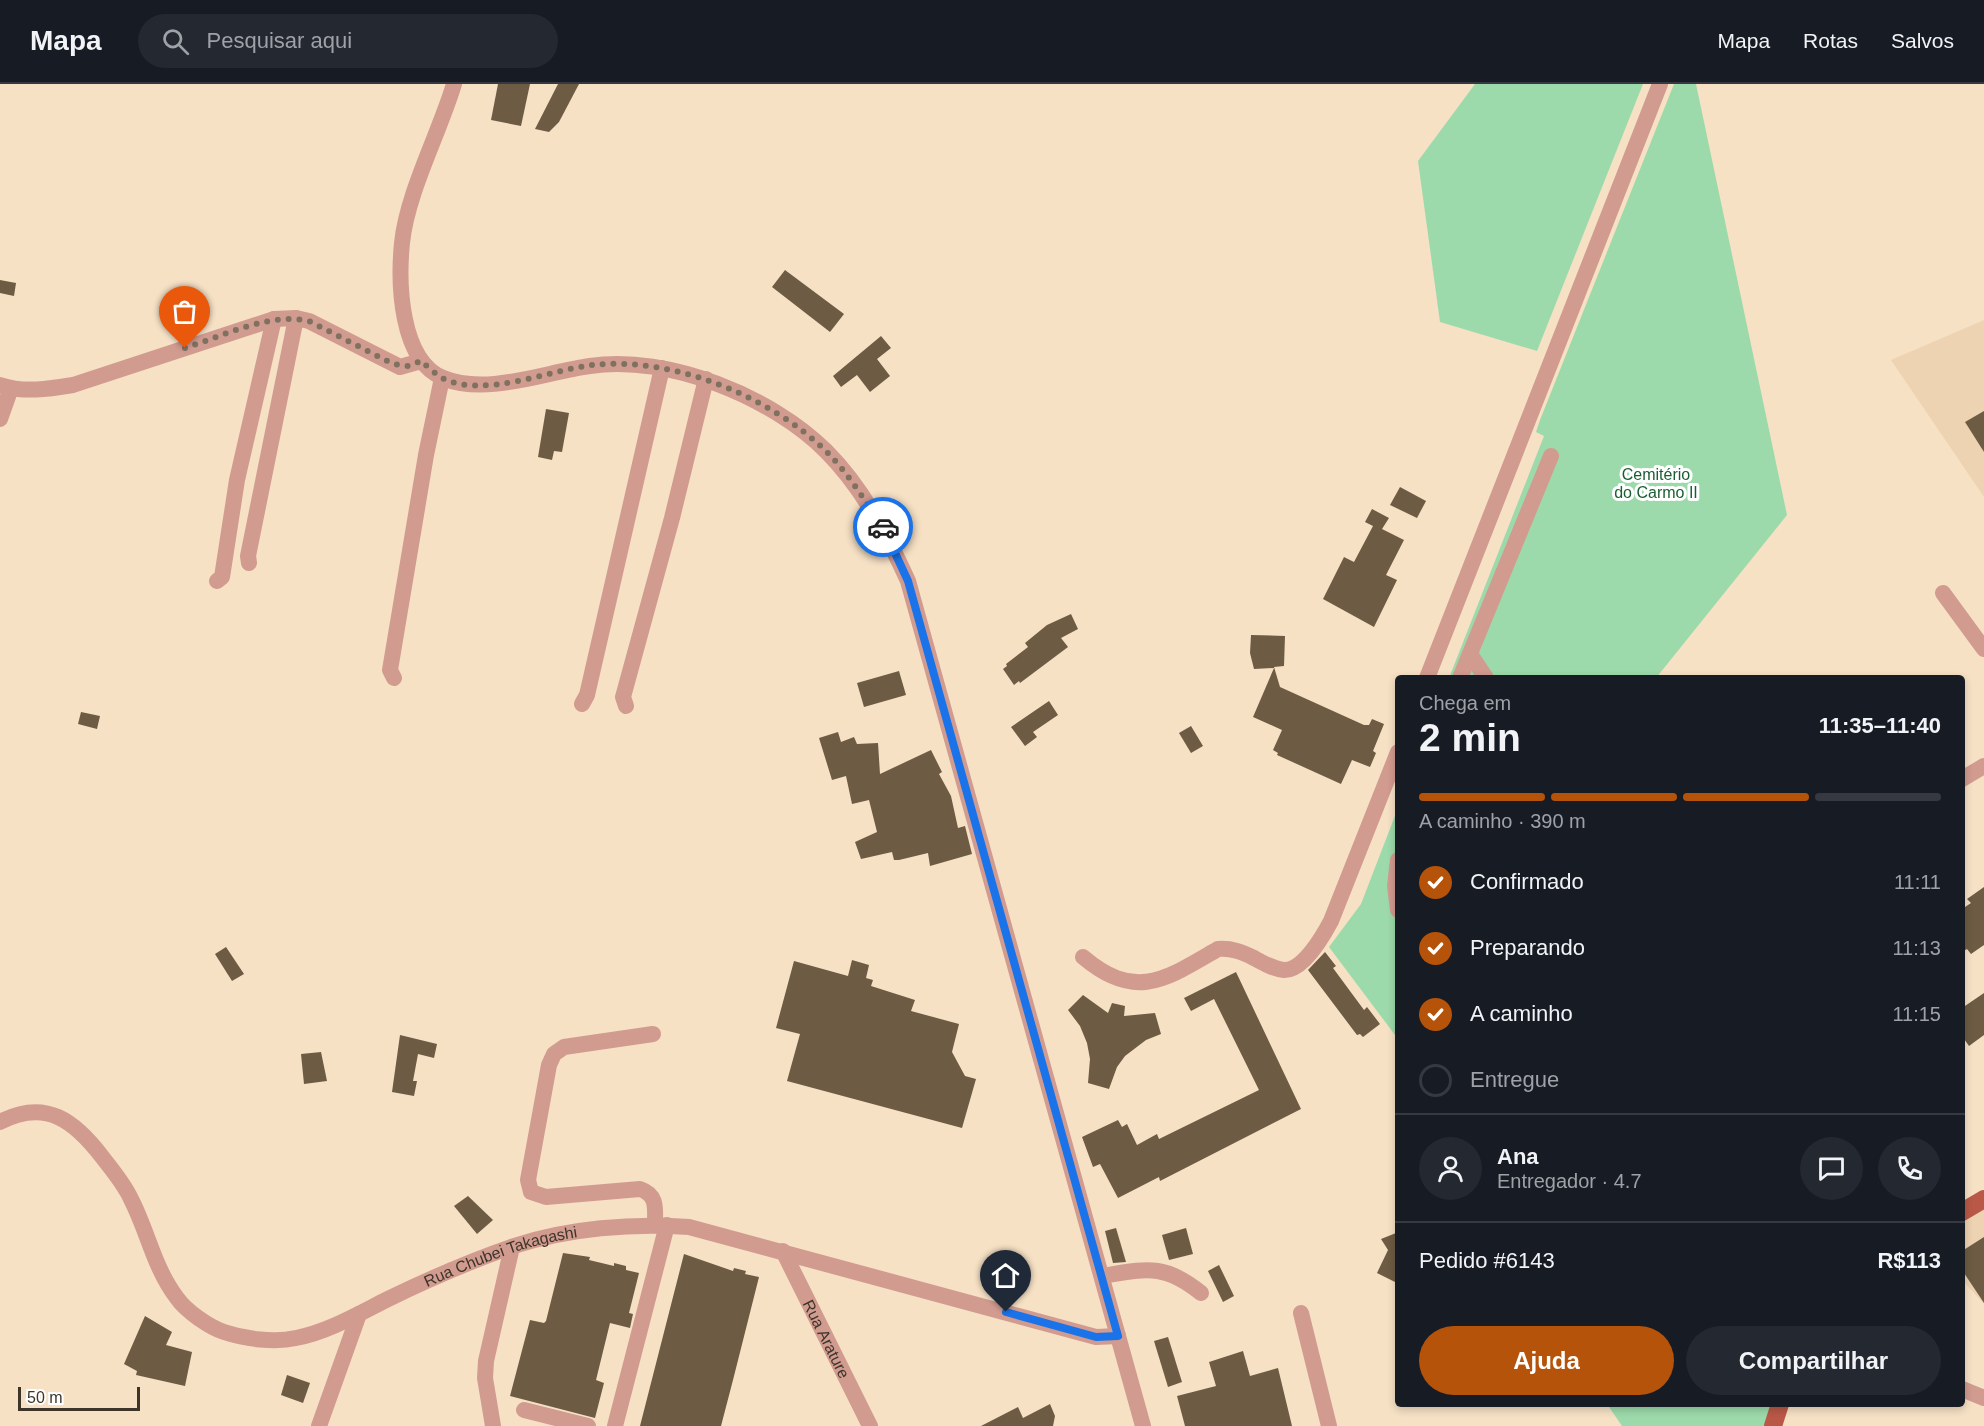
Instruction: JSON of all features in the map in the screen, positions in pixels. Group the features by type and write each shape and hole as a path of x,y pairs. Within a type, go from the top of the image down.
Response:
{"main road":[{"path":"1965,1210 1984,1199"},
{"path":"1773,1426 1779,1407"}],"street":[{"path":"454,84 410,208 402,244 403,302 409,338 421,361 442,378 473,386 593,365 613,364 662,368 706,379 791,422 826,452 885,530 908,581 1143,1426"},
{"path":"1428,675 1660,84"},
{"path":"0,419 5,387 49,389 73,385 274,319 296,318 309,321 400,367 421,361"},
{"path":"249,563 248,555 296,318"},
{"path":"217,581 222,577 237,480 274,319"},
{"path":"582,704 587,694 636,491 662,368"},
{"path":"394,678 390,670 426,455 442,378"},
{"path":"626,706 623,697 672,518 706,379"},
{"path":"1461,675 1551,456"},
{"path":"1944,594 1984,649"},
{"path":"1470,654 1484,675"},
{"path":"1083,957 1108,974 1125,982 1140,983 1166,979 1218,949 1226,948 1240,951 1275,969 1287,970 1295,967 1317,946 1331,921 1395,760"},
{"path":"1965,777 1984,766"},
{"path":"615,1426 661,1225 655,1201 648,1192 640,1189 546,1197 531,1192 528,1180 549,1065 554,1054 564,1047 653,1034"},
{"name":"Rua Chubei Takagashi","path":"0,1122 16,1114 44,1112 63,1118 79,1129 117,1177 131,1199 154,1260 178,1300 223,1332 257,1339 296,1339 512,1247 542,1238 661,1225 689,1227 783,1251 1096,1337 1118,1336"},
{"path":"493,1426 485,1378 486,1361 512,1247"},
{"name":"Rua Arature","path":"783,1251 870,1426"},
{"path":"1102,1276 1148,1268 1175,1276 1201,1293"},
{"path":"1301,1313 1329,1426"},
{"path":"319,1426 359,1314"},
{"path":"1965,1390 1984,1398"},
{"path":"524,1410 588,1426"}],"shaded area":[{"path":"1984,320 1984,497 1891,360"},
{"path":"1984,1205 1984,1304 1965,1283 1965,1217"}],"green space":[{"path":"1475,84 1643,84 1537,351 1440,322 1418,161"},
{"name":"Cemitério do Carmo II","path":"1674,84 1696,84 1787,515 1658,675 1450,675 1544,436 1536,432"},
{"path":"1395,816 1395,1035 1329,947 1361,904"},
{"path":"1609,1407 1772,1407 1765,1426 1622,1426"}],"building":[{"path":"498,84 530,84 521,126 491,120"},
{"path":"558,84 579,84 559,122 549,132 535,129"},
{"path":"785,270 844,314 830,332 772,287"},
{"path":"0,280 16,283 14,296 0,293"},
{"path":"881,336 891,348 877,359 890,376 870,392 857,375 841,387 833,376"},
{"path":"546,409 569,413 562,452 554,451 552,460 538,457"},
{"path":"1984,411 1984,452 1965,422"},
{"path":"1400,487 1426,501 1417,518 1390,505"},
{"path":"1372,509 1389,518 1382,529 1404,540 1386,575 1397,580 1374,627 1323,599 1344,557 1354,562 1373,526 1365,522"},
{"path":"1071,614 1078,629 1061,638 1068,647 1020,683 1019,681 1014,685 1003,669 1007,666 1006,664 1028,647 1025,643 1047,625"},
{"path":"1251,635 1285,636 1284,666 1274,667 1280,687 1364,725 1369,725 1372,719 1384,724 1373,751 1376,753 1370,767 1352,760 1341,784 1277,755 1278,753 1273,750 1282,730 1253,717 1274,668 1254,669 1250,653"},
{"path":"899,671 906,695 864,707 857,683"},
{"path":"1049,701 1058,715 1033,732 1037,737 1025,746 1011,727"},
{"path":"81,712 100,716 97,729 78,724"},
{"path":"1191,726 1203,746 1191,753 1179,733"},
{"path":"838,732 841,742 854,737 857,744 878,743 880,774 931,750 942,772 939,774 951,796 958,828 965,826 972,854 930,866 928,853 899,860 894,860 892,852 861,859 855,842 877,832 869,800 852,804 846,776 832,780 819,738"},
{"path":"1984,887 1984,945 1971,954 1967,949 1965,950 1965,907 1971,903 1967,899"},
{"path":"226,947 244,974 232,981 215,954"},
{"path":"1325,952 1336,966 1333,968 1364,1010 1367,1007 1380,1024 1363,1037 1360,1034 1357,1035 1308,970"},
{"path":"852,960 869,965 866,978 873,980 871,986 915,1000 911,1011 959,1024 952,1052 965,1076 976,1079 962,1128 787,1081 800,1034 776,1028 794,961 848,976"},
{"path":"1236,972 1301,1109 1160,1181 1159,1177 1118,1198 1100,1164 1093,1167 1082,1137 1118,1120 1122,1127 1127,1124 1137,1145 1157,1134 1159,1139 1259,1090 1214,999 1191,1011 1184,998"},
{"path":"1984,993 1984,1035 1969,1046 1965,1040 1965,1006"},
{"path":"1083,995 1108,1013 1112,1003 1125,1006 1124,1016 1155,1013 1161,1034 1146,1040 1125,1056 1117,1067 1109,1089 1088,1083 1090,1059 1087,1043 1080,1026 1068,1010"},
{"path":"400,1035 437,1044 434,1058 418,1054 413,1081 417,1081 414,1096 392,1092"},
{"path":"321,1052 327,1081 304,1084 301,1054"},
{"path":"468,1196 493,1220 477,1234 454,1206"},
{"path":"1116,1228 1126,1262 1113,1263 1105,1231"},
{"path":"1186,1228 1193,1254 1169,1260 1162,1235"},
{"path":"1395,1233 1395,1282 1377,1273 1388,1250 1381,1239"},
{"path":"1984,1237 1984,1303 1965,1274 1965,1249"},
{"path":"563,1253 590,1257 589,1260 614,1266 614,1263 626,1266 626,1270 639,1273 629,1313 633,1314 630,1328 610,1323 596,1380 604,1383 595,1418 510,1396 530,1320 544,1323 546,1321"},
{"path":"684,1254 733,1271 734,1268 746,1271 745,1274 759,1277 733,1380 721,1426 640,1426"},
{"path":"1219,1265 1234,1296 1223,1302 1208,1271"},
{"path":"145,1316 172,1332 166,1345 192,1352 185,1386 136,1375 137,1371 124,1364"},
{"path":"1168,1337 1182,1382 1168,1387 1154,1341"},
{"path":"1243,1351 1250,1376 1278,1368 1292,1426 1185,1426 1177,1396 1216,1386 1209,1362"},
{"path":"287,1375 310,1383 303,1403 281,1395"},
{"path":"1050,1404 1055,1416 1053,1426 981,1426 1018,1407 1023,1418"}],"way so far":[{"path":"185,348 274,319 296,318 309,321 400,367 421,361 442,378 473,386 492,385 593,365 613,364 662,368 706,379 791,422 826,452 847,476 883,527"}],"route":[{"path":"883,527 908,581 997,892 1118,1336 1096,1337 1006,1312"}]}
